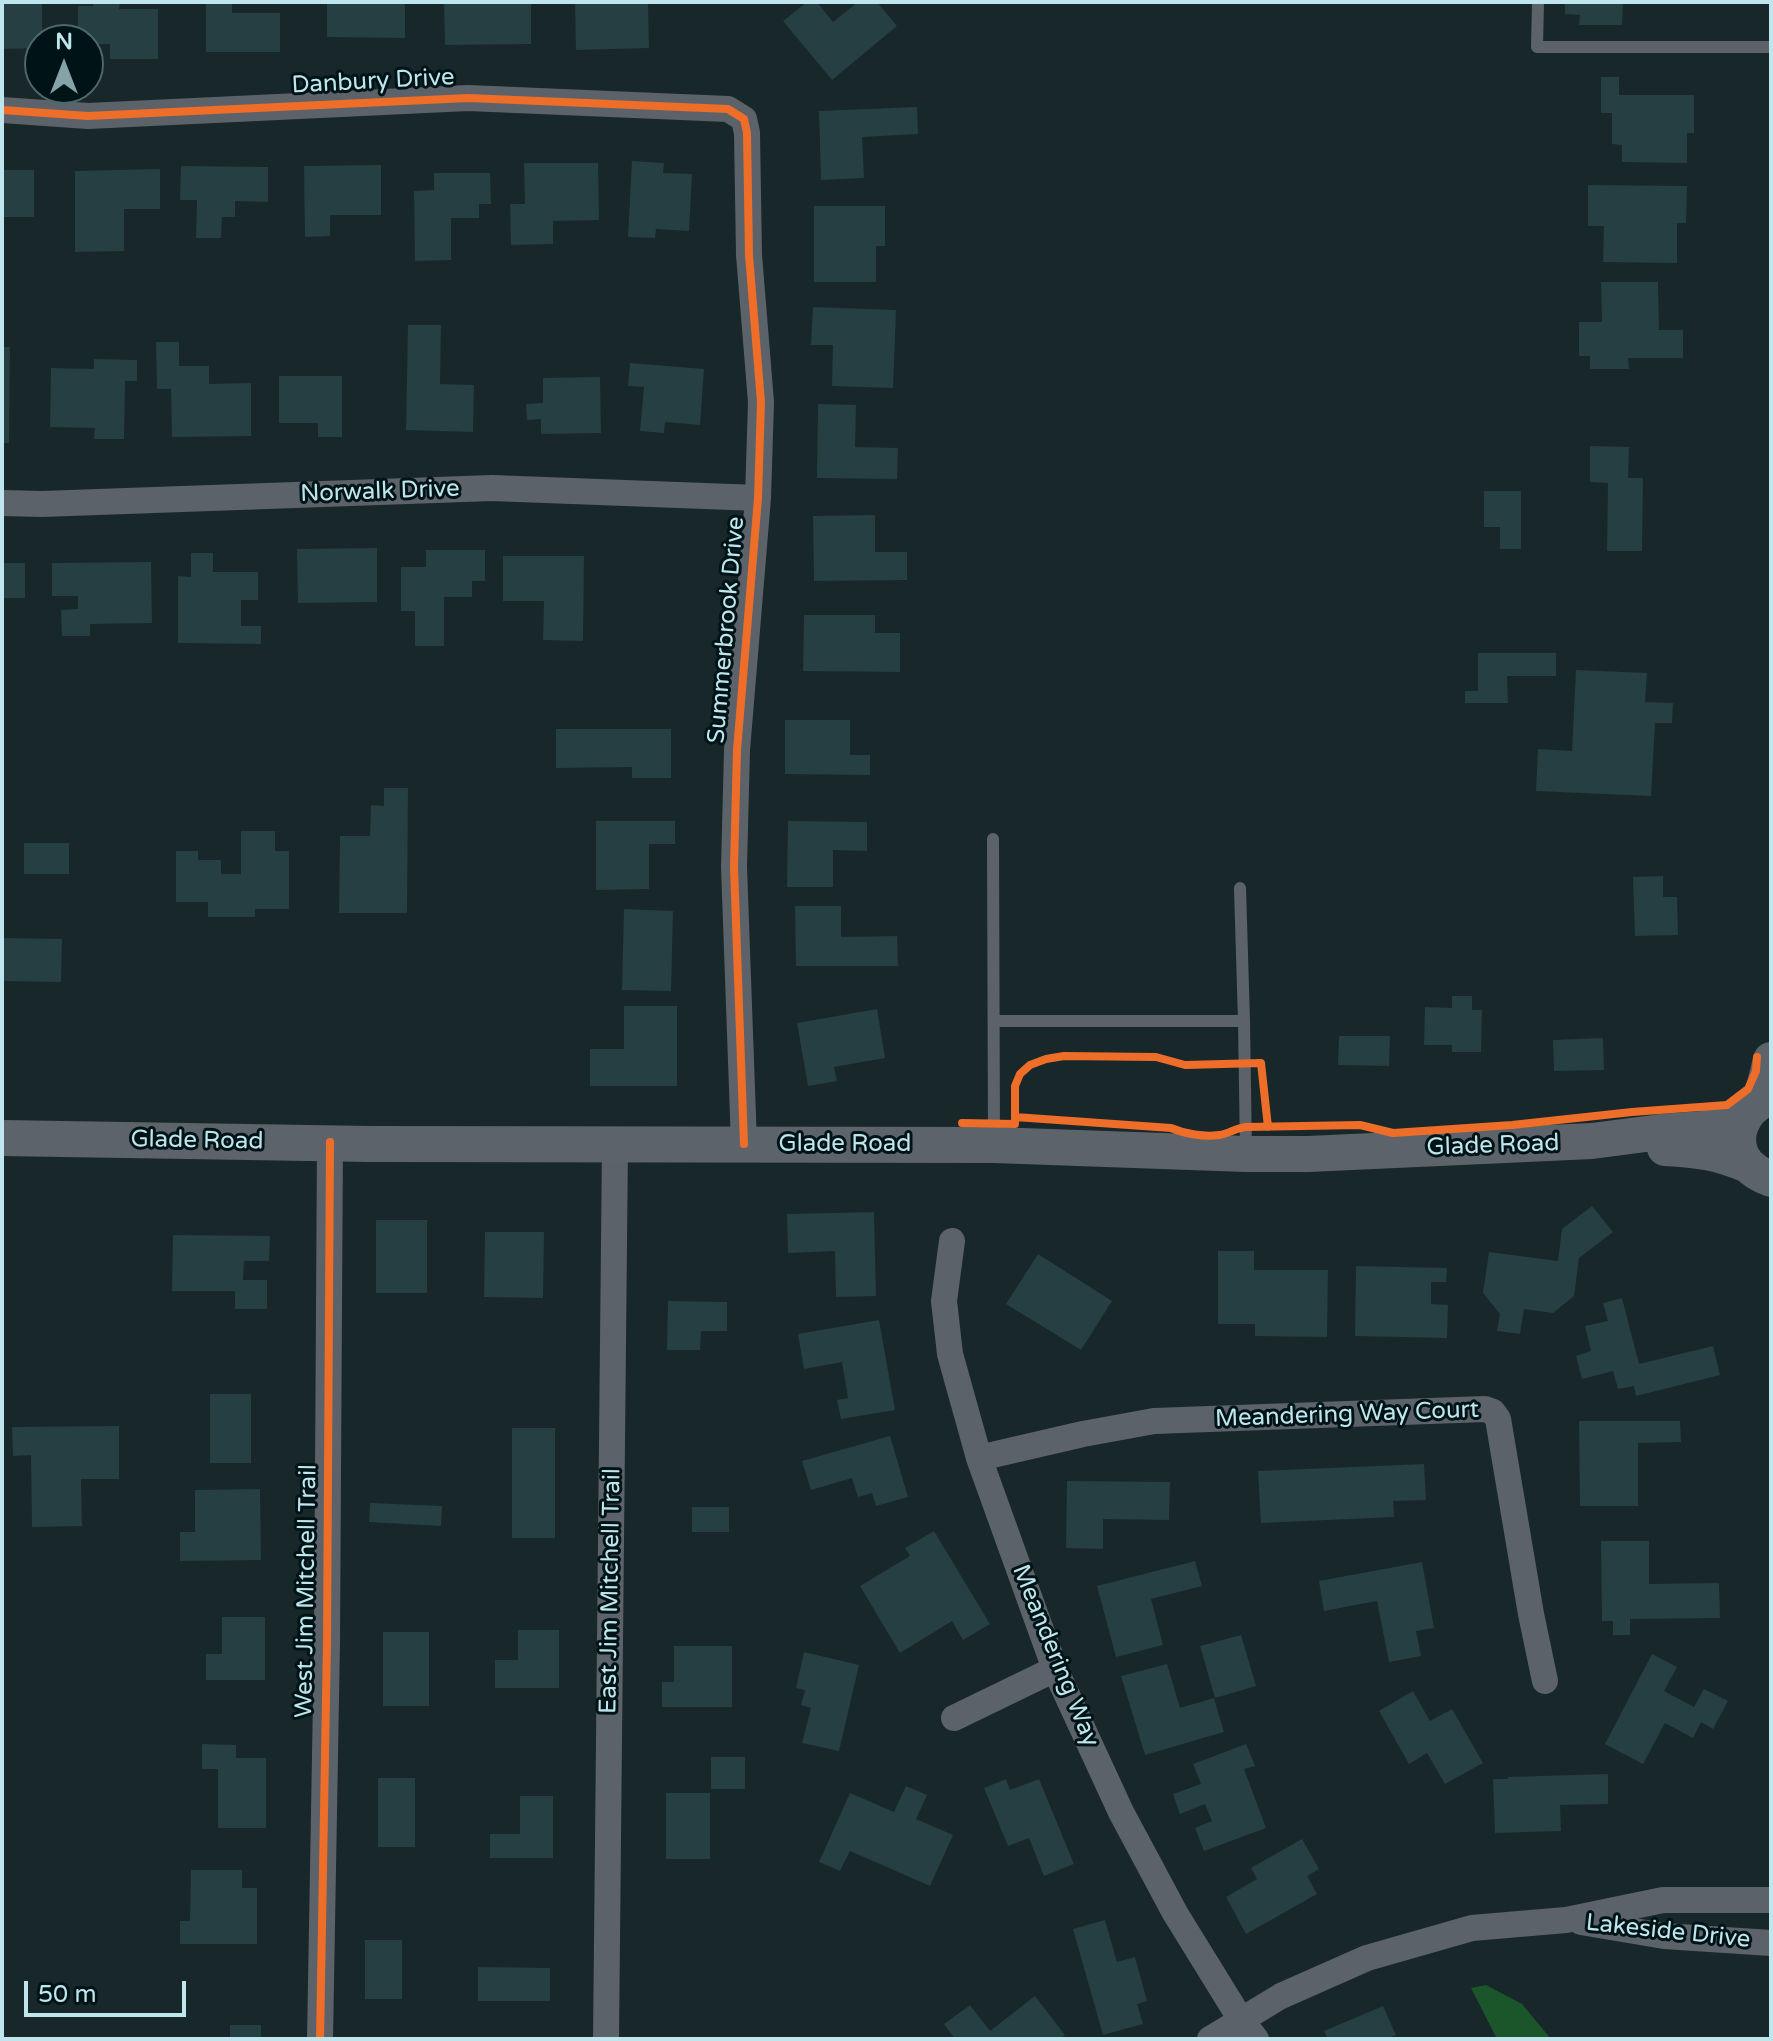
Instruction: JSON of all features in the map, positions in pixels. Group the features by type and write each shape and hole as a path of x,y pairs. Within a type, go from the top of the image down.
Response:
{"main road":[{"path":"1762,1181 1740,1152 1738,1138 1741,1123 1760,1103 1771,1060"},
{"name":"Glade Road","path":"2,1138 994,1145 1308,1154 1592,1141 1703,1129 1760,1103"},
{"name":"Glade Road","path":"1592,1141 1703,1150 1724,1155 1762,1181"}],"street":[{"name":"Danbury Drive","path":"2,110 88,116 468,98 728,109 744,119"},
{"name":"Summerbrook Drive","path":"744,119 747,133 749,255 761,402 758,498 737,750 734,867 744,1144"},
{"name":"Norwalk Drive","path":"2,503 492,488 758,498"},
{"name":"West Jim Mitchell Trail","path":"320,2039 327,1642 330,1142"},
{"name":"East Jim Mitchell Trail","path":"606,2039 615,1143"},
{"name":"Meandering Way","path":"952,1241 944,1301 950,1354 979,1458 1055,1669 1121,1812 1175,1913 1248,2030"},
{"name":"Meandering Way Court","path":"979,1458 1154,1421 1470,1409 1493,1412 1498,1419 1545,1681"},
{"path":"954,1718 1055,1669"},
{"name":"Lakeside Drive","path":"1210,2039 1248,2030 1281,1996 1367,1958 1472,1928 1566,1920 1663,1900 1771,1900"},
{"name":"Lakeside Drive","path":"1566,1920 1664,1936 1771,1943"}],"lane":[{"path":"1538,2 1537,47 1771,47"},
{"path":"993,839 994,1145"},
{"path":"1240,888 1246,1154"},
{"path":"994,1021 1244,1021"}],"shaded area":[{"path":"1486,1985 1522,2004 1551,2039 1497,2039 1471,1988"}],"building":[{"path":"93,2 120,2 119,9 158,9 158,59 110,59 110,44 104,44 104,24 78,24 78,6 93,6"},
{"path":"206,2 232,2 232,13 280,13 280,52 206,52"},
{"path":"327,2 405,2 405,38 327,37"},
{"path":"444,2 531,2 531,44 445,45"},
{"path":"575,2 648,2 649,48 576,50"},
{"path":"807,2 817,2 833,22 858,2 877,2 897,26 832,80 783,21"},
{"path":"1565,2 1623,2 1622,25 1579,25 1580,15 1565,14"},
{"path":"2,4 42,4 42,24 24,24 24,48 2,49"},
{"path":"1601,77 1619,77 1619,95 1694,95 1694,133 1687,133 1687,163 1622,162 1622,145 1612,144 1612,113 1601,113"},
{"path":"917,107 918,134 862,137 864,178 821,180 819,111"},
{"path":"632,161 664,163 663,173 692,174 689,231 656,229 655,238 628,237"},
{"path":"524,163 598,163 599,220 553,221 553,244 511,245 510,204 525,204"},
{"path":"381,165 381,215 330,215 330,236 305,237 304,166"},
{"path":"181,166 268,167 268,202 235,201 235,217 222,217 221,238 196,238 197,200 180,200"},
{"path":"160,169 160,209 124,209 124,251 75,252 75,171"},
{"path":"2,170 34,170 34,217 2,217"},
{"path":"434,173 490,173 491,204 479,204 479,218 451,218 451,260 415,261 414,191 434,190"},
{"path":"1588,185 1687,186 1686,223 1677,223 1677,263 1603,262 1604,226 1588,226"},
{"path":"814,206 885,206 885,246 876,246 876,282 814,282"},
{"path":"1601,282 1658,282 1659,330 1683,330 1683,358 1628,358 1629,369 1590,369 1590,356 1579,356 1579,322 1602,322"},
{"path":"813,307 896,310 893,388 832,386 833,345 811,345"},
{"path":"408,325 441,325 440,384 474,385 473,432 406,430"},
{"path":"156,342 179,342 179,366 209,366 209,384 251,383 251,436 172,437 171,389 157,389"},
{"path":"2,347 10,347 9,443 2,443"},
{"path":"94,359 137,360 137,381 125,381 124,439 94,439 95,428 50,427 51,368 94,369"},
{"path":"630,363 704,369 700,425 665,422 664,433 640,431 644,387 628,386"},
{"path":"279,376 342,376 342,437 318,437 318,423 279,423"},
{"path":"600,377 601,433 541,434 541,419 527,420 526,404 543,403 543,378"},
{"path":"818,404 856,405 855,447 898,448 897,479 817,478"},
{"path":"1590,446 1629,447 1628,478 1643,478 1642,551 1607,551 1608,483 1590,482"},
{"path":"1484,491 1521,491 1521,549 1500,549 1500,527 1484,527"},
{"path":"875,515 875,552 907,552 907,580 814,581 813,516"},
{"path":"377,548 377,602 298,603 297,549"},
{"path":"426,550 485,550 485,581 472,581 472,597 444,597 444,646 415,646 415,611 401,611 401,567 426,567"},
{"path":"191,553 213,553 213,572 258,572 258,600 241,600 241,626 261,626 261,644 178,643 178,576 191,577"},
{"path":"503,556 584,556 583,641 543,640 544,601 503,601"},
{"path":"151,562 152,623 90,624 90,636 62,636 61,610 78,609 78,596 52,596 52,563"},
{"path":"2,563 25,563 25,598 2,598"},
{"path":"804,615 875,615 875,633 900,633 900,672 803,671"},
{"path":"1478,653 1556,653 1556,676 1507,676 1508,703 1465,703 1465,691 1478,691"},
{"path":"1576,670 1647,673 1645,702 1673,703 1672,723 1655,723 1651,796 1536,791 1538,749 1572,751"},
{"path":"785,720 850,720 850,755 870,755 870,775 785,774"},
{"path":"556,729 671,729 671,778 632,778 632,767 556,768"},
{"path":"384,788 408,788 407,913 339,913 340,836 370,836 371,805 384,806"},
{"path":"596,821 675,821 675,844 649,844 649,889 596,890"},
{"path":"788,821 867,822 867,851 833,850 833,887 787,887"},
{"path":"241,831 275,831 275,851 289,851 289,909 255,909 255,917 208,917 208,902 176,902 176,851 198,851 198,860 221,860 221,874 241,874"},
{"path":"24,843 69,843 69,874 24,874"},
{"path":"1663,876 1663,897 1677,897 1678,935 1635,936 1633,877"},
{"path":"795,906 841,906 841,937 897,936 898,966 796,966"},
{"path":"624,909 673,911 671,991 622,990"},
{"path":"2,938 62,939 61,982 2,981"},
{"path":"1452,996 1472,996 1472,1010 1482,1010 1481,1052 1452,1052 1452,1045 1424,1045 1425,1007 1452,1008"},
{"path":"624,1006 677,1006 677,1086 590,1086 590,1049 624,1049"},
{"path":"877,1009 885,1058 834,1067 837,1081 808,1086 797,1023"},
{"path":"1339,1036 1390,1036 1389,1066 1338,1065"},
{"path":"1603,1038 1604,1070 1554,1071 1553,1040"},
{"path":"1592,1206 1613,1232 1579,1258 1574,1296 1553,1313 1524,1309 1520,1334 1497,1331 1500,1314 1483,1293 1489,1252 1558,1261 1562,1229"},
{"path":"874,1212 876,1296 836,1297 835,1251 788,1253 787,1214"},
{"path":"376,1220 427,1220 427,1293 376,1293"},
{"path":"485,1232 544,1232 543,1298 484,1297"},
{"path":"173,1235 270,1236 269,1261 244,1261 243,1280 267,1280 267,1309 235,1309 235,1291 172,1291"},
{"path":"1218,1251 1254,1251 1254,1270 1328,1270 1327,1337 1255,1336 1255,1324 1218,1324"},
{"path":"1038,1254 1112,1301 1081,1350 1006,1304"},
{"path":"1356,1266 1447,1268 1446,1282 1431,1282 1431,1304 1448,1305 1447,1338 1355,1336"},
{"path":"1622,1298 1639,1364 1713,1346 1720,1375 1636,1396 1634,1386 1618,1389 1613,1371 1582,1379 1576,1356 1591,1351 1585,1326 1608,1321 1603,1303"},
{"path":"668,1301 727,1302 727,1331 701,1331 700,1350 667,1350"},
{"path":"879,1320 895,1410 841,1419 837,1400 848,1398 842,1362 804,1369 798,1334"},
{"path":"210,1394 251,1394 251,1463 210,1463"},
{"path":"1579,1421 1680,1421 1681,1442 1638,1443 1638,1506 1580,1506"},
{"path":"119,1426 119,1479 81,1479 82,1526 32,1527 31,1455 13,1456 12,1427"},
{"path":"512,1428 555,1428 555,1538 512,1538"},
{"path":"890,1436 908,1497 876,1506 872,1493 858,1497 852,1478 811,1490 802,1461"},
{"path":"1424,1464 1426,1500 1393,1501 1394,1517 1261,1523 1258,1471"},
{"path":"1067,1481 1170,1482 1169,1520 1103,1519 1103,1549 1066,1548"},
{"path":"260,1489 261,1560 180,1561 180,1532 195,1532 195,1490"},
{"path":"370,1503 442,1506 441,1526 369,1522"},
{"path":"692,1507 729,1507 729,1532 692,1532"},
{"path":"934,1531 990,1624 963,1640 952,1621 900,1653 860,1586 910,1556 905,1548"},
{"path":"1601,1541 1649,1541 1649,1584 1719,1583 1720,1618 1630,1619 1630,1635 1613,1635 1613,1621 1602,1621"},
{"path":"1195,1561 1202,1586 1151,1599 1163,1645 1116,1657 1097,1586"},
{"path":"1422,1562 1434,1628 1416,1631 1421,1656 1389,1662 1377,1601 1324,1611 1319,1581"},
{"path":"222,1617 265,1617 265,1680 206,1680 206,1654 222,1654"},
{"path":"518,1630 559,1630 559,1688 495,1688 495,1660 518,1660"},
{"path":"383,1632 429,1632 429,1706 383,1706"},
{"path":"1241,1635 1256,1686 1215,1698 1200,1646"},
{"path":"674,1646 732,1646 732,1707 662,1707 662,1682 674,1682"},
{"path":"804,1652 859,1665 839,1751 802,1743 811,1708 801,1705 805,1690 796,1688"},
{"path":"1652,1654 1677,1667 1664,1691 1694,1707 1704,1689 1728,1701 1713,1729 1701,1722 1693,1738 1665,1723 1643,1764 1605,1744"},
{"path":"1167,1664 1180,1708 1214,1698 1224,1732 1145,1755 1121,1676"},
{"path":"1413,1691 1430,1721 1452,1709 1483,1763 1445,1784 1427,1753 1409,1764 1379,1711"},
{"path":"202,1744 236,1745 236,1758 266,1758 266,1828 218,1828 218,1769 202,1769"},
{"path":"1246,1744 1255,1766 1244,1769 1266,1828 1204,1851 1195,1828 1212,1821 1205,1804 1180,1814 1173,1794 1201,1784 1193,1764"},
{"path":"711,1757 745,1757 745,1789 711,1789"},
{"path":"1608,1774 1608,1804 1560,1805 1561,1831 1495,1833 1493,1779"},
{"path":"378,1778 415,1778 415,1847 378,1847"},
{"path":"1006,1779 1010,1790 1039,1779 1074,1864 1044,1876 1029,1838 1008,1846 984,1788"},
{"path":"906,1786 927,1795 916,1819 953,1835 930,1886 850,1851 840,1871 819,1862 850,1793 894,1812"},
{"path":"666,1793 710,1793 710,1859 666,1859"},
{"path":"520,1796 553,1796 553,1858 490,1858 490,1834 520,1834"},
{"path":"1302,1839 1319,1869 1307,1876 1317,1894 1246,1934 1226,1897 1257,1879 1251,1868"},
{"path":"191,1870 242,1870 242,1888 257,1888 257,1944 180,1944 180,1921 190,1921"},
{"path":"1105,1920 1117,1962 1135,1957 1147,2001 1137,2004 1143,2024 1103,2035 1073,1929"},
{"path":"365,1940 402,1940 402,1999 365,1999"},
{"path":"478,1967 550,1968 550,2001 478,2001"},
{"path":"1035,1996 1065,2035 1060,2039 955,2039 944,2024 970,2005 990,2031"},
{"path":"1383,2006 1396,2035 1386,2039 1328,2039 1324,2031"},
{"path":"230,2025 261,2025 261,2039 230,2039"}],"cycle path":[{"path":"2,110 88,116 468,98 728,109 744,119 747,133 749,255 761,402 758,498 737,750 734,867 744,1144"},
{"path":"962,1123 1015,1124 1015,1086 1020,1074 1030,1065 1046,1059 1064,1056 1156,1057 1185,1065 1261,1063 1268,1127"},
{"path":"1015,1117 1171,1128 1207,1136 1246,1127 1360,1125 1393,1133 1512,1125 1727,1105 1748,1089 1756,1071 1757,1057"},
{"path":"320,2039 327,1642 330,1142"}]}
